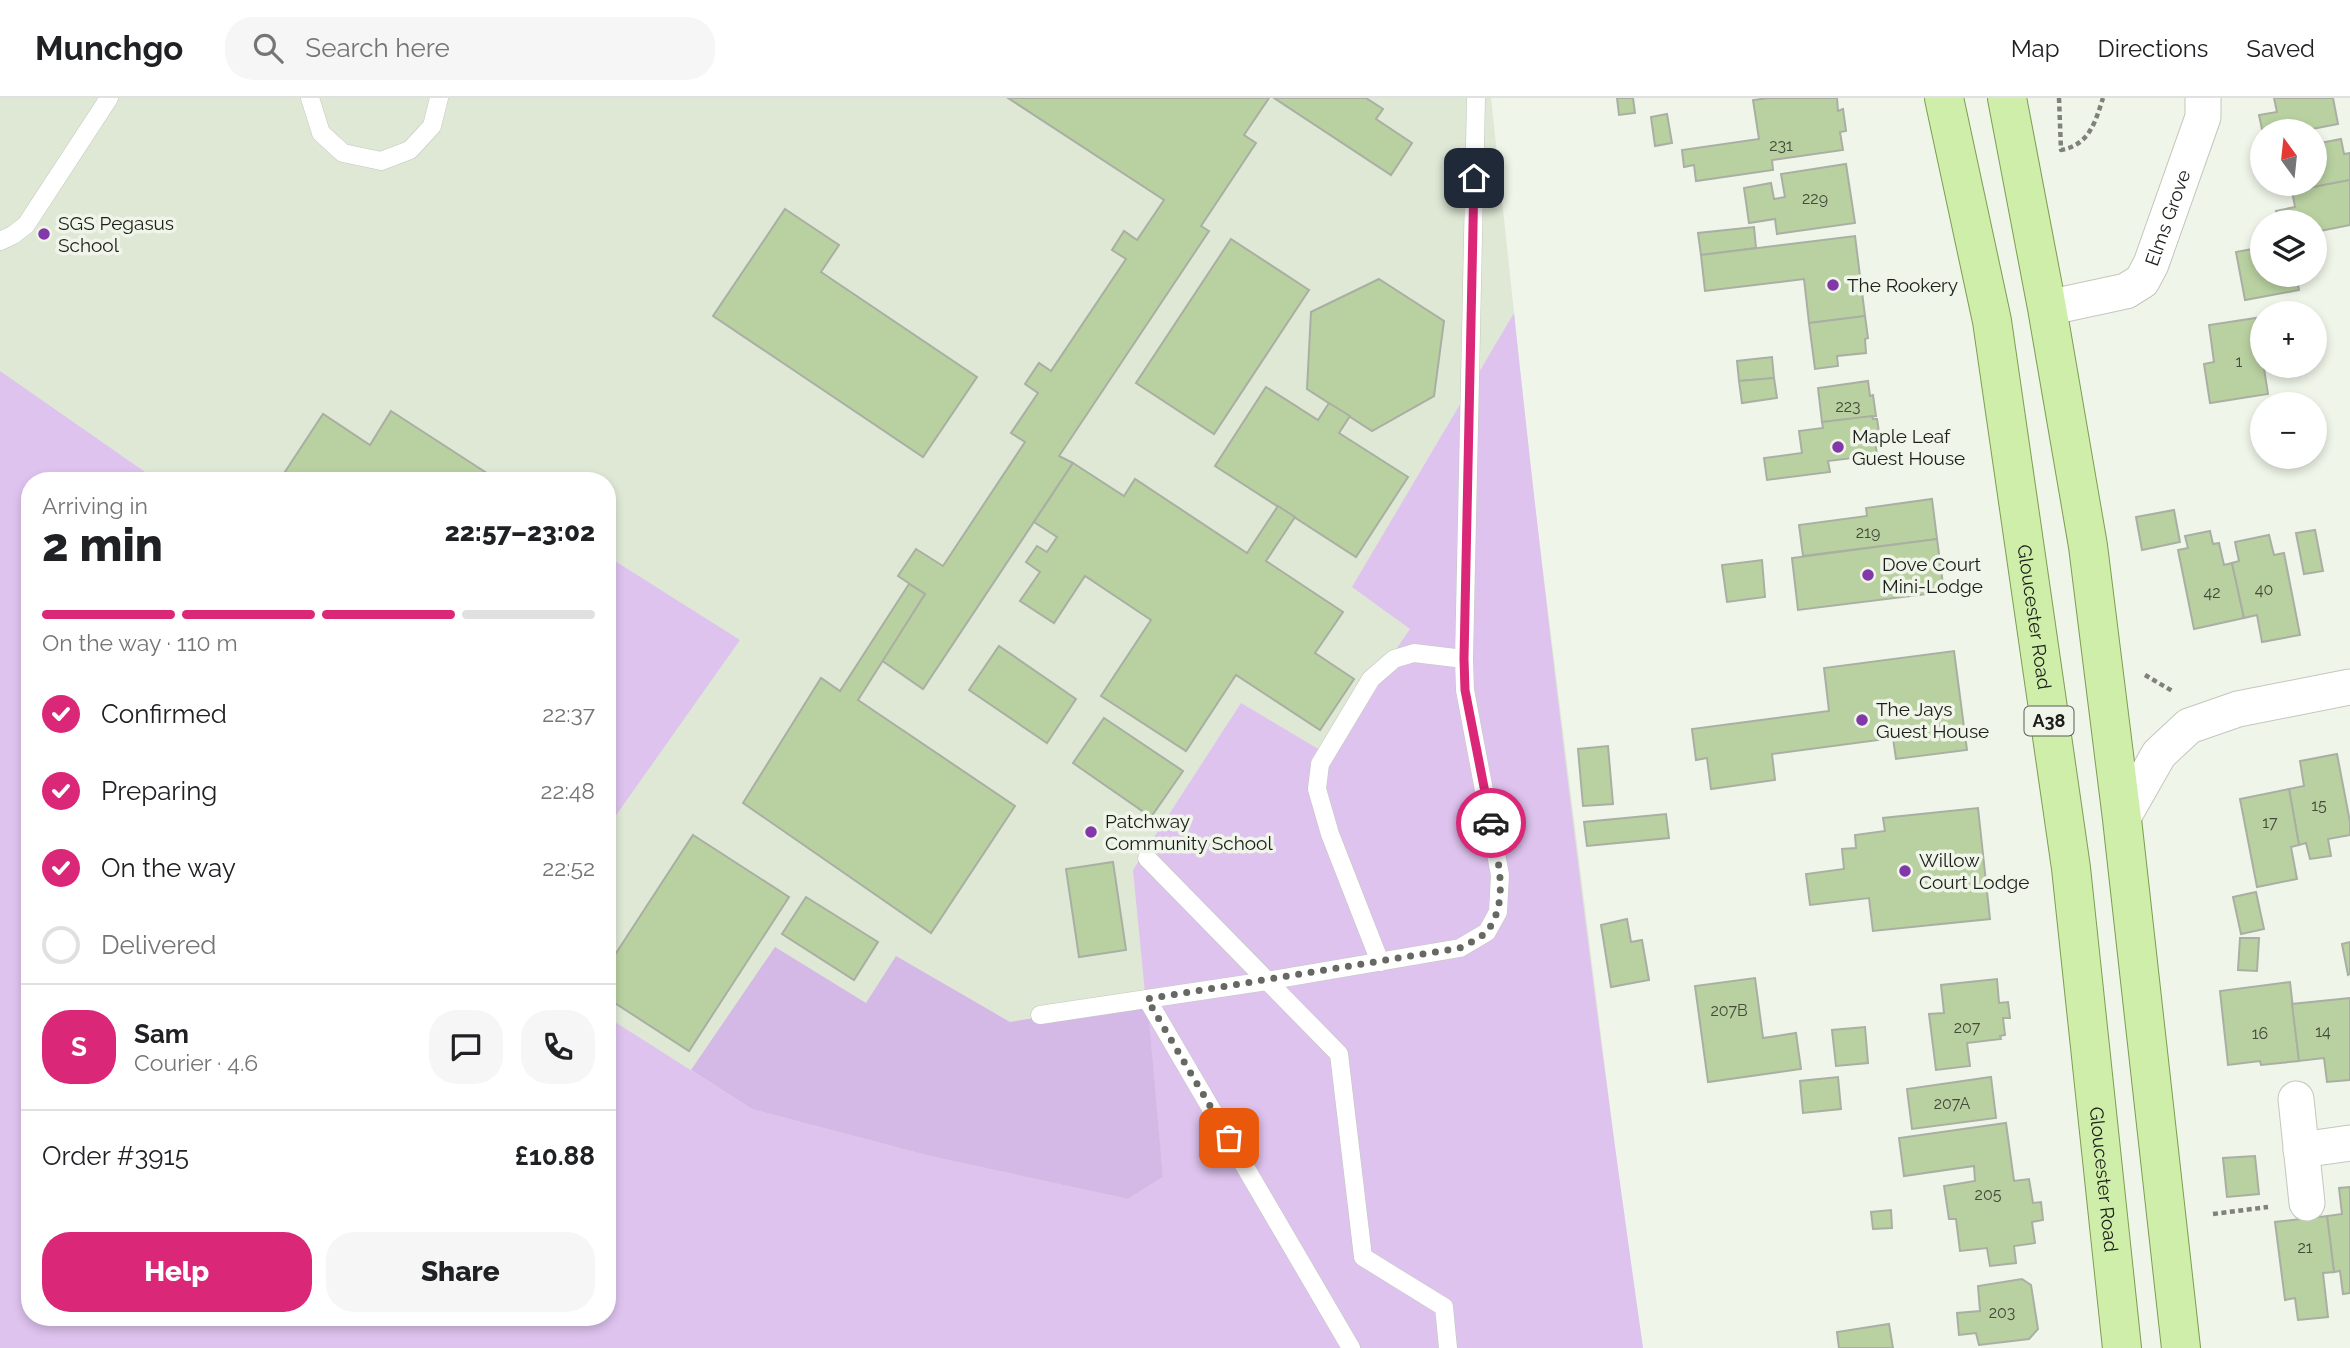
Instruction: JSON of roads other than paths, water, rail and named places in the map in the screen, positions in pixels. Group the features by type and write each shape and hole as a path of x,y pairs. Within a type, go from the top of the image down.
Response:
{"main road":[{"name":"Gloucester Road","path":"1944,98 1992,321 2069,855 2122,1348"},
{"path":"2007,98 2088,546 2122,819 2181,1348"}],"street":[{"name":"Elms Grove","path":"2046,308 2126,291 2142,281 2151,264 2203,117 2203,98"},
{"path":"2122,819 2159,754 2189,726 2238,709 2350,687"},
{"path":"2296,1099 2306,1203"},
{"path":"2301,1150 2350,1143"}],"lane":[{"path":"0,241 13,236 26,225 109,98"},
{"path":"310,98 321,132 343,153 382,161 410,150 432,126 439,98"},
{"path":"1040,1015 1267,981 1460,948 1486,932 1498,912 1500,875 1465,690 1464,659 1476,98"},
{"path":"1380,962 1330,834 1317,789 1320,764 1371,679 1394,659 1414,653 1464,659"},
{"path":"1147,858 1339,1054 1363,1257 1444,1307 1448,1348"},
{"path":"1147,999 1351,1348"}],"place":[{"name":"SGS Pegasus School","path":"44,234"},
{"name":"The Rookery","path":"1833,285"},
{"name":"Maple Leaf Guest House","path":"1838,447"},
{"name":"Dove Court Mini-Lodge","path":"1868,575"},
{"name":"The Jays Guest House","path":"1862,720"},
{"name":"Patchway Community School","path":"1091,832"},
{"name":"Willow Court Lodge","path":"1905,871"}]}
